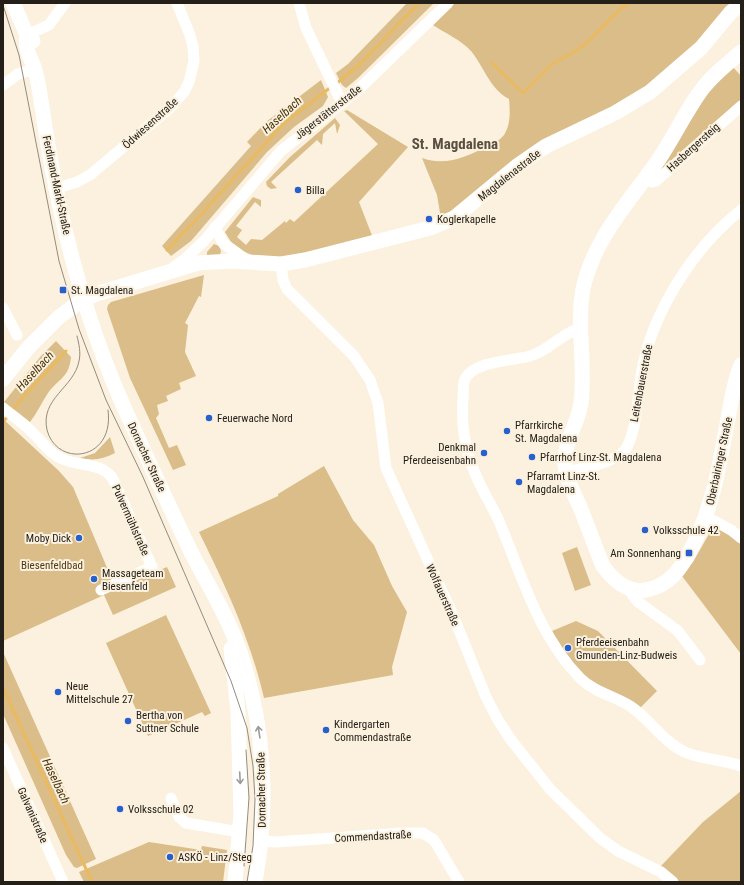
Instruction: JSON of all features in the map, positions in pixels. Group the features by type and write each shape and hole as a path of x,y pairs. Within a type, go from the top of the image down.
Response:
{"street":[{"name":"Ferdinand-Markl-Straße","path":"13,3 27,35 34,43 36,51 35,69 57,188 71,249 85,299"},
{"path":"27,35 49,25 65,3"},
{"name":"Ödwiesenstraße","path":"57,188 77,182 90,175 163,114 184,92 192,72 193,47 190,35 177,3"},
{"path":"299,3 306,28 342,103"},
{"name":"Jägerstätterstraße","path":"85,299 167,272 185,259 215,228 281,151 342,103 374,75 448,3"},
{"name":"Magdalenastraße","path":"167,272 210,262 281,264 310,259 430,228 454,218 517,166 546,146 615,113 650,92 701,48 731,12 741,4"},
{"path":"566,472 566,448 577,422 583,387 580,328 583,289 596,250 607,230 671,141 701,91 714,76 741,52"},
{"path":"3,85 18,74 35,69"},
{"name":"Hasbergersteig","path":"645,179 652,182 656,181 741,106"},
{"name":"Leitenbauerstraße","path":"566,472 601,463 624,451 630,441 633,430 647,347 659,315 695,259 725,224 741,210"},
{"path":"215,228 223,243 249,262"},
{"name":"Wolfauerstraße","path":"281,264 283,280 287,289 354,356 370,380 378,403 386,468 452,613 486,697 498,720 511,740 550,789 600,838 618,851 661,872 673,882"},
{"path":"3,379 49,326 68,310 85,299"},
{"name":"Dornacher Straße","path":"85,299 95,331 127,413 237,644 252,699 259,733 262,762 263,795 261,841 255,882"},
{"path":"3,308 17,335"},
{"path":"580,328 572,330 543,351 532,356 504,361 472,371 464,381 462,418 463,429 477,480 492,506 523,584 544,628 586,684 632,707 673,744 693,756 741,766"},
{"name":"Oberbairinger Straße","path":"566,472 603,566 616,581 633,589 652,589 665,584 679,571 707,517 717,478 733,390 741,365"},
{"name":"Pulvermühlstraße","path":"3,408 30,430 56,456 100,469 109,473 113,479 152,567 102,590"},
{"path":"707,517 731,530 741,538"},
{"path":"633,589 632,594 637,600 678,631 700,660"},
{"name":"Dornacher Straße","path":"221,610 233,659 237,700 240,832 235,882"},
{"path":"237,700 252,699"},
{"name":"Galvanistraße","path":"3,748 63,882"},
{"name":"Dornacher Straße","path":"171,798 179,817 186,823 240,832"},
{"name":"Commendastraße","path":"261,841 281,842 403,833 423,834 434,840 459,882"}],"green space":[{"path":"407,3 434,3 358,78 346,88 342,85 336,73 348,64"},
{"path":"455,3 731,3 707,33 653,83 445,215 440,213 437,195 422,158 446,161 461,158 476,152 497,141 504,135 510,117 509,99 502,95 492,84 471,51 458,40 433,25"},
{"path":"732,66 741,76 741,103 657,176 708,92"},
{"path":"321,80 328,97 323,106 294,127 267,152 191,241 171,256 162,246 251,146 247,142 266,122"},
{"path":"347,110 408,147 359,202 373,238 276,259 252,255 231,242 225,232 253,197 261,200 261,207 255,202 236,226 242,230 237,237 246,245 251,239 262,240 285,221 286,223 290,219 294,222 378,144 344,111"},
{"path":"335,118 340,125 337,134 335,123 323,134 322,145 317,140 271,182 277,188 271,189 267,186 266,182 290,157"},
{"path":"214,244 219,246 221,251 220,255 207,255 207,252"},
{"path":"204,275 201,297 199,296 185,323 188,325 185,352 196,376 179,383 181,389 166,396 168,401 157,405 159,414 156,418 169,448 177,445 186,465 173,470 130,378 107,309 111,302"},
{"path":"56,341 71,357 70,364 66,374 48,393 30,422 4,402 41,356"},
{"name":"Biesenfeldbad","path":"3,419 59,471 73,487 116,589 167,567 176,587 113,615 104,595 3,641"},
{"path":"110,437 115,453 98,459 80,458 95,453"},
{"path":"324,466 353,520 374,545 392,586 407,612 392,667 393,675 264,698 252,654 236,613 199,532 278,496 278,494"},
{"path":"713,527 718,528 741,543 741,654 682,576 693,562"},
{"path":"577,547 591,585 575,591 562,553"},
{"path":"166,615 211,713 205,716 202,712 148,736 106,643"},
{"path":"576,621 598,631 657,691 639,709 592,683 580,673 570,660 552,631"},
{"path":"3,652 96,859 77,868 74,867 66,855 3,714"},
{"path":"741,791 741,882 678,882 660,867 703,822"},
{"name":"ASKÖ - Linz/Steg","path":"149,842 201,850 202,846 227,850 223,882 84,882 79,872"}],"waterway":[{"name":"Haselbach","path":"336,84 360,64 419,3"},
{"path":"492,63 523,93 552,64 577,50 589,41 621,8 629,3"},
{"name":"Haselbach","path":"167,250 284,123 331,87"},
{"name":"Haselbach","path":"3,422 24,396 66,351"},
{"name":"Haselbach","path":"3,688 92,882"}],"tram line":[{"path":"3,5 19,55 59,261 79,329 106,400 143,477 231,681 247,728 253,766 255,799 253,846 247,882"},
{"path":"77,336 80,358 71,379 53,401 48,410 46,419 47,430 53,442 62,450 73,454 84,453 94,449 103,440 108,427 108,410"},
{"path":"244,866 249,798 246,750"}],"place":[{"name":"Billa","path":"298,190"},
{"name":"Koglerkapelle","path":"429,219"},
{"name":"St. Magdalena","path":"63,290"},
{"name":"Feuerwache Nord","path":"209,418"},
{"name":"Pfarrkirche St. Magdalena","path":"507,431"},
{"name":"Denkmal Pferdeeisenbahn","path":"484,453"},
{"name":"Pfarrhof Linz-St. Magdalena","path":"532,457"},
{"name":"Pfarramt Linz-St. Magdalena","path":"519,482"},
{"name":"Volksschule 42","path":"645,530"},
{"name":"Moby Dick","path":"79,538"},
{"name":"Am Sonnenhang","path":"689,553"},
{"name":"Massageteam Biesenfeld","path":"94,579"},
{"name":"Pferdeeisenbahn Gmunden-Linz-Budweis","path":"568,648"},
{"name":"Neue Mittelschule 27","path":"58,692"},
{"name":"Bertha von Suttner Schule","path":"128,721"},
{"name":"Kindergarten Commendastraße","path":"326,730"},
{"name":"Volksschule 02","path":"120,809"},
{"name":"ASKÖ - Linz/Steg","path":"170,857"}],"district":[{"name":"St. Magdalena","path":"455,144"}]}
